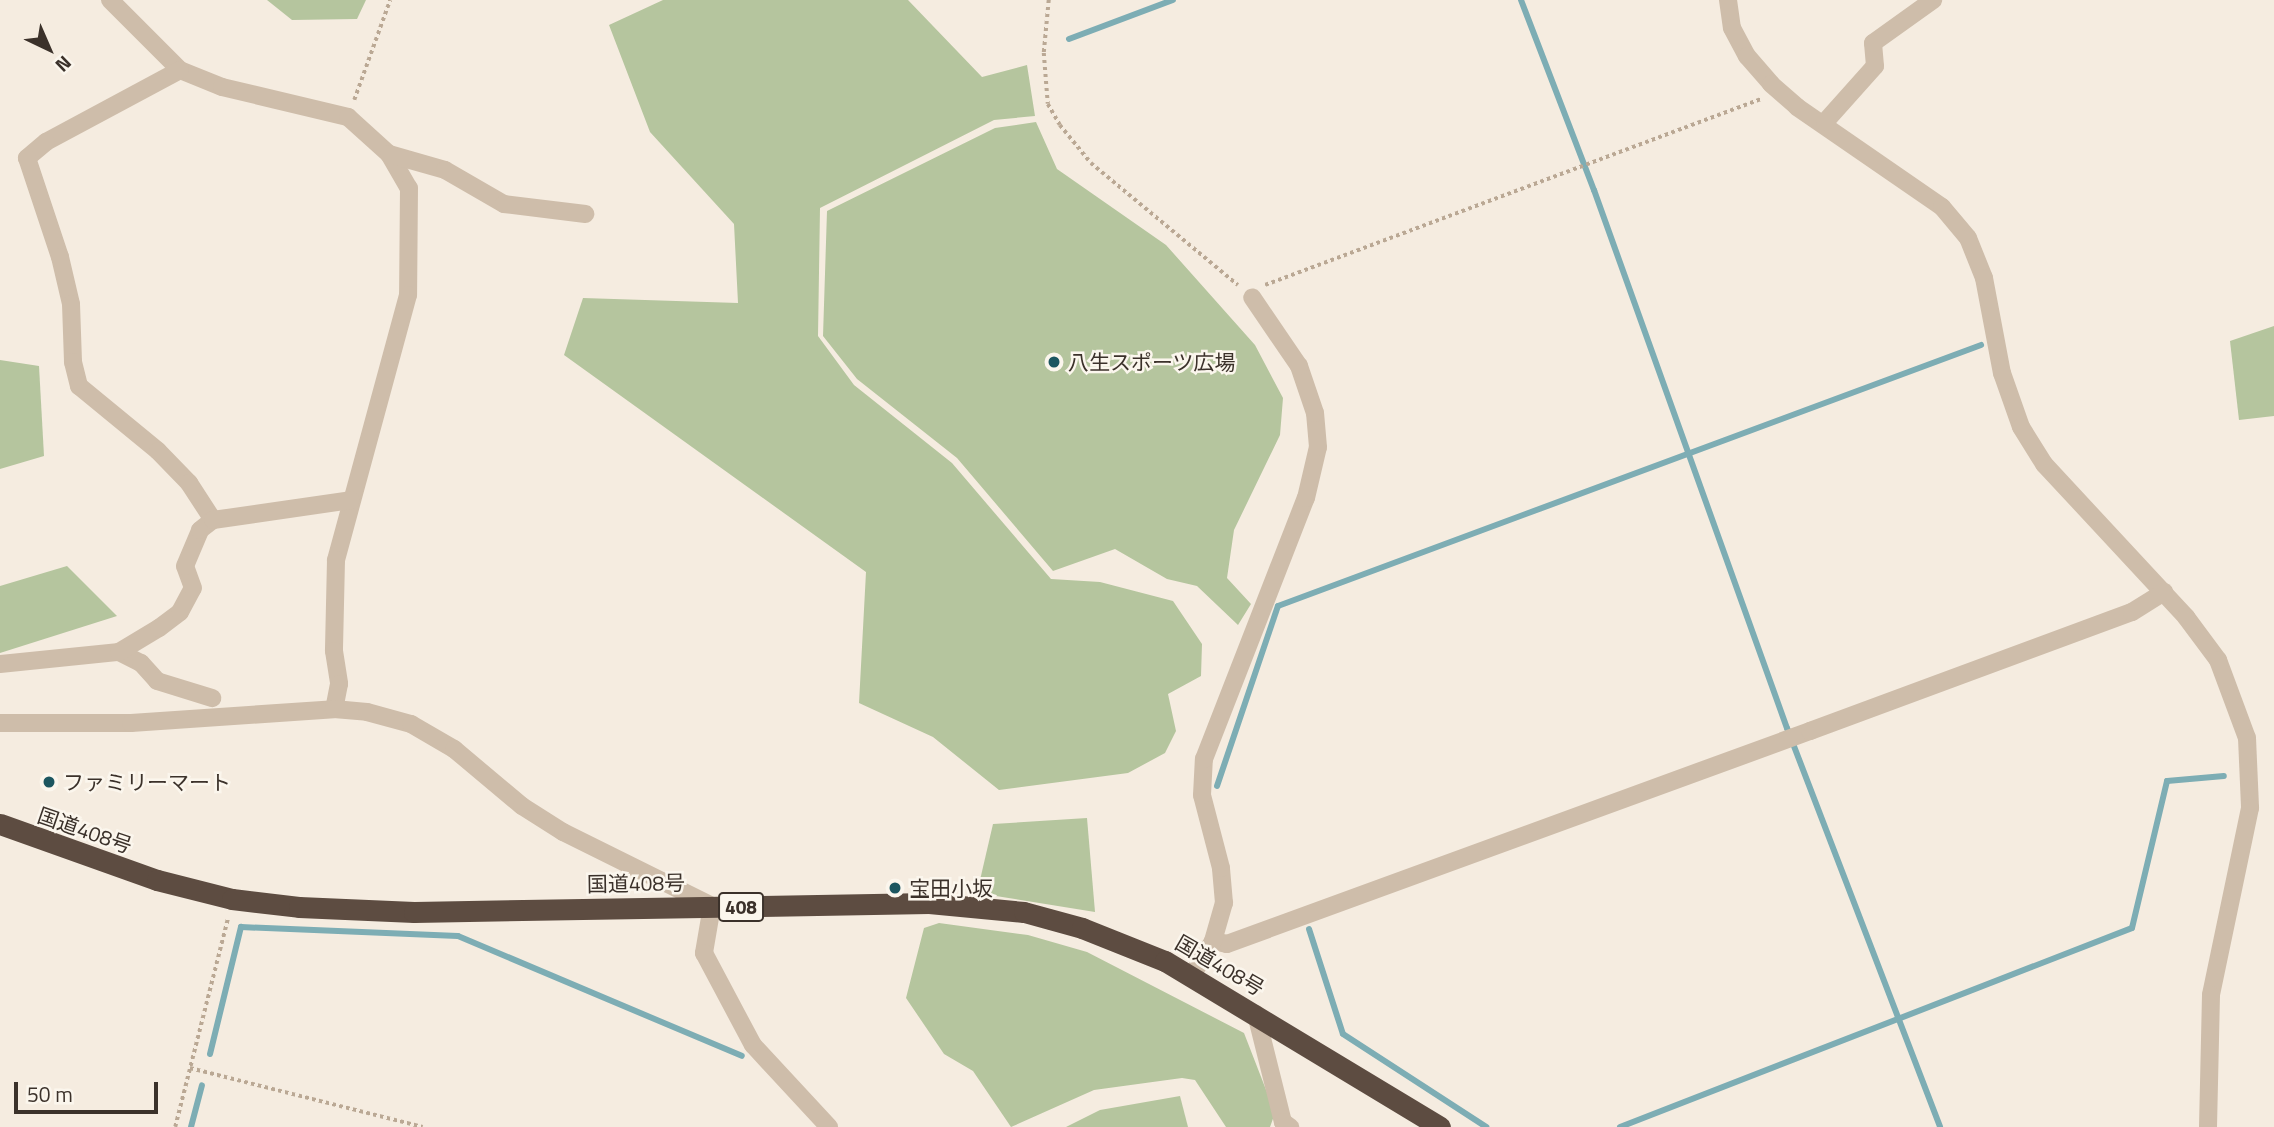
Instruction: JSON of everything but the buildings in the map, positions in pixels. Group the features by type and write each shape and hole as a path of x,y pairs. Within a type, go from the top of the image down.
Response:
{"highway":[{"name":"国道408号","path":"0,824 97,862 232,900 403,912 712,906 983,905 1082,928 1192,975 1440,1127"}],"street":[{"path":"110,0 180,70 222,87 348,117 389,154 409,188 408,295 336,560 334,651 339,684 334,709"},
{"path":"1728,0 1732,28 1747,56 1771,84 1797,107 1825,122 1942,207 1968,238 1984,278 2002,373 2021,427 2044,464 2164,592 2218,660 2247,738 2250,808 2211,995 2207,1127"},
{"path":"1825,122 1875,66 1873,43 1933,0"},
{"path":"180,70 46,142 27,158 61,257 71,304 73,362 79,386 158,451 189,483 213,520"},
{"path":"389,154 445,170 504,204 585,214"},
{"path":"1192,975 1213,941 1224,903 1221,868 1202,795 1204,759 1306,498 1318,447 1315,413 1305,379 1282,338 1252,297"},
{"path":"0,664 119,652 180,612 193,587 185,566 200,530 213,520 351,500"},
{"path":"1213,941 1227,944 1810,731 2132,612 2164,592"},
{"path":"119,652 141,663 157,681 212,698"},
{"path":"0,723 131,723 334,709 368,712 411,724 454,748 522,806 563,832 712,906 704,953 753,1045 829,1127"},
{"path":"1256,1014 1283,1122 1290,1127"}],"path":[{"path":"348,117 390,0"},
{"path":"1049,0 1044,53 1048,104 1060,125 1091,163 1252,297 1269,283 1758,103 1771,84"},
{"path":"175,1127 232,900"},
{"path":"190,1068 423,1127"}],"green space":[{"path":"267,0 366,0 357,19 292,20"},
{"path":"663,0 908,0 982,77 1027,65 1035,116 994,120 820,208 818,336 854,385 952,463 1051,579 1100,582 1173,601 1202,644 1201,676 1168,694 1176,731 1165,753 1128,773 999,790 933,737 859,703 866,572 564,355 583,298 738,303 734,224 650,132 609,25"},
{"name":"八生スポーツ広場","path":"1036,122 1057,169 1166,245 1255,345 1283,398 1280,435 1234,530 1227,578 1251,604 1238,625 1197,586 1167,579 1115,549 1053,571 957,458 857,379 823,336 827,211 995,128"},
{"path":"2274,326 2274,416 2239,420 2230,341"},
{"path":"0,360 39,366 44,456 0,469"},
{"path":"67,566 117,616 0,653 0,586"},
{"path":"1087,818 1095,912 977,893 993,824"},
{"path":"939,923 1028,935 1087,952 1244,1033 1275,1113 1270,1127 1226,1127 1195,1080 1182,1078 1094,1090 1011,1127 973,1071 944,1054 906,998 924,928"},
{"path":"1180,1096 1188,1127 1066,1127 1100,1110"}],"waterway":[{"path":"1069,39 1173,0"},
{"path":"1521,0 1594,190 1787,728 1940,1127"},
{"path":"1217,786 1278,606 1981,345"},
{"path":"1620,1127 2132,928 2167,781 2224,776"},
{"path":"210,1054 241,927 458,936 742,1056"},
{"path":"1309,929 1343,1034 1486,1127"},
{"path":"191,1127 202,1085"}],"place":[{"name":"八生スポーツ広場","path":"1054,362"},
{"name":"ファミリーマート","path":"49,782"},
{"name":"宝田小坂","path":"895,888"}]}
